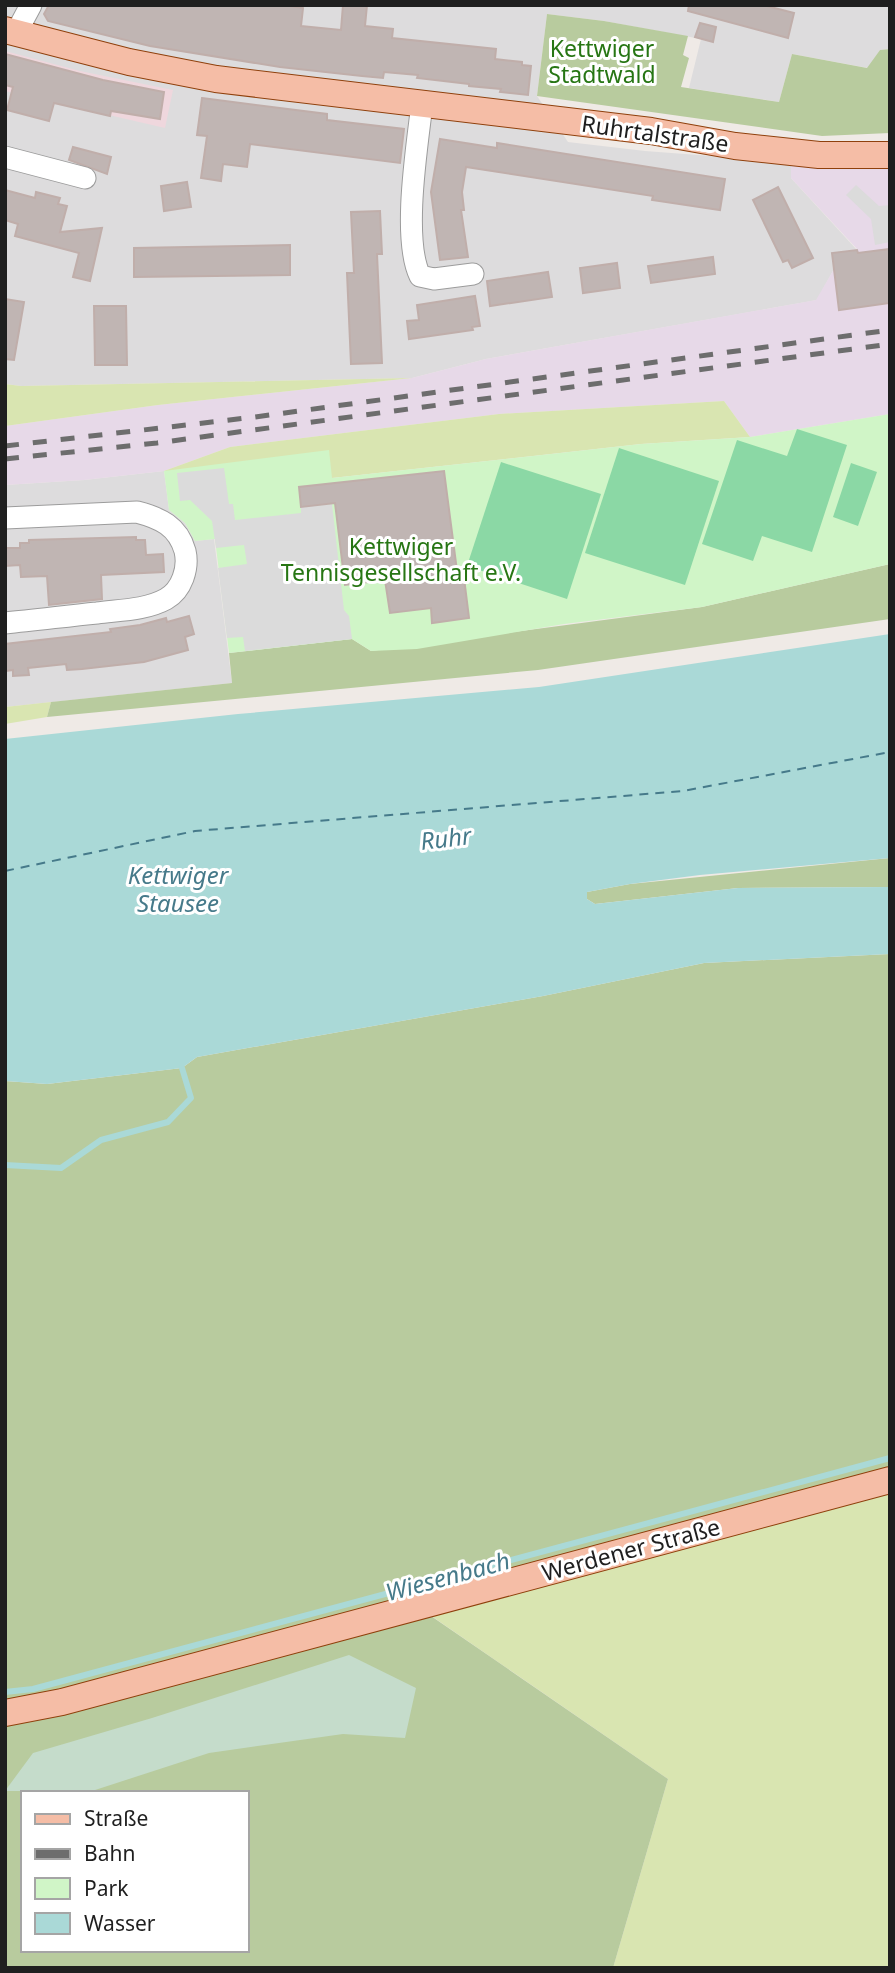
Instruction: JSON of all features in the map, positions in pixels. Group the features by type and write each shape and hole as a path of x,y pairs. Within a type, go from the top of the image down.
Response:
{"main road":[{"name":"Ruhrtalstraße","path":"10,32 129,62 216,79 651,131 735,146 819,155 890,155"},
{"name":"Werdener Straße","path":"5,1713 62,1703 890,1480"}],"street":[{"path":"10,32 32,5"},
{"path":"422,104 412,203 414,264 420,275 434,278 473,274"},
{"path":"5,157 85,178"},
{"path":"5,518 137,512 157,517 170,525 185,551 185,573 176,591 166,599 139,608 5,623"}],"shaded area":[{"path":"5,5 890,5 890,49 880,50 868,68 792,54 779,102 689,88 701,39 604,21 547,14 537,96 568,142 791,162 791,178 857,250 834,269 817,300 486,359 412,378 21,386 5,384"},
{"path":"5,51 80,71 173,90 165,128 5,91"},
{"path":"791,162 890,165 890,414 750,437 724,401 499,414 230,447 164,471 5,485 5,426 158,405 412,378 486,359 816,300 834,269 832,253 857,249 791,178"},
{"path":"856,185 879,206 890,205 890,242 875,245 871,219 846,195"},
{"path":"224,468 229,504 233,504 235,520 301,513 301,507 332,504 344,610 349,616 352,639 245,651 243,637 227,638 218,568 247,564 244,545 216,548 212,521 190,500 180,501 177,473"},
{"path":"164,471 169,510 185,523 195,541 214,539 232,683 5,707 5,485"}],"green space":[{"name":"Kettwiger Stadtwald","path":"547,14 688,36 683,55 689,58 681,87 779,102 792,54 867,68 880,50 890,49 890,133 822,136 537,96"},
{"path":"412,378 158,405 5,426 5,384 21,386"},
{"path":"724,401 750,437 641,444 332,478 164,471 230,447 499,414"},
{"name":"Kettwiger Tennisgesellschaft e.V.","path":"890,414 890,564 702,607 564,624 417,649 371,651 352,639 229,653 215,539 195,541 185,523 169,510 164,471 329,450 332,478 641,444 750,437"},
{"path":"797,429 847,445 812,552 762,536 753,561 702,544 737,440 787,456"},
{"path":"619,448 719,481 685,585 585,553"},
{"path":"501,462 601,494 567,599 467,566"},
{"path":"851,463 877,472 858,526 833,517"},
{"path":"890,564 890,619 538,670 47,717 51,702 232,683 229,653 352,639 371,651 702,607"},
{"path":"51,702 47,717 5,724 5,707"},
{"path":"890,858 890,887 738,888 595,904 587,899 587,892 630,884"},
{"path":"890,954 890,1475 431,1616 668,1779 613,1968 5,1968 5,1081 47,1084 182,1068 197,1057 543,996 704,963"},
{"path":"890,1494 890,1968 613,1968 668,1779 430,1615"},
{"path":"349,1655 416,1688 405,1738 343,1734 209,1753 92,1791 5,1791 33,1753"}],"water":[{"name":"Kettwiger Stausee","path":"890,634 890,858 630,884 587,892 587,899 595,904 738,888 890,887 890,954 704,963 543,996 197,1057 182,1068 47,1084 5,1081 5,739 238,714 539,687"}],"building":[{"path":"49,5 284,5 303,8 301,26 341,30 343,5 367,5 365,26 393,29 392,38 496,49 495,59 522,62 522,65 531,66 528,95 417,78 418,75 384,72 383,78 362,76 280,67 150,46 48,21 44,14"},
{"path":"689,5 763,5 794,13 788,38 688,11"},
{"path":"700,23 716,27 713,42 695,37"},
{"path":"5,54 103,80 164,92 160,119 111,111 110,116 54,103 49,121 7,110 13,87 5,85"},
{"path":"202,98 327,114 327,120 404,129 400,163 250,144 247,167 223,164 221,181 201,178 207,136 197,135"},
{"path":"440,139 497,148 497,143 725,179 720,210 652,200 653,196 466,167 462,192 464,210 461,210 468,257 440,260 431,192"},
{"path":"73,147 111,157 107,174 69,160"},
{"path":"187,182 191,207 164,211 161,186"},
{"path":"778,187 813,258 792,268 788,260 783,262 753,200"},
{"path":"5,190 35,198 36,192 60,198 58,204 67,206 60,232 102,228 90,281 73,277 79,253 15,236 18,224 5,220"},
{"path":"380,211 382,254 377,254 382,363 351,364 347,273 354,273 351,212"},
{"path":"290,245 290,275 134,277 134,248"},
{"path":"890,249 890,303 839,310 832,253"},
{"path":"713,257 715,274 651,283 648,266"},
{"path":"617,263 620,288 583,293 580,268"},
{"path":"548,272 552,297 490,306 487,281"},
{"path":"475,296 480,326 472,327 473,330 409,339 407,321 419,320 417,305"},
{"path":"5,299 24,302 14,360 5,359"},
{"path":"94,306 126,306 127,365 95,365"},
{"name":"Kettwiger Tennisgesellschaft e.V.","path":"444,471 457,571 463,570 469,618 432,623 431,608 390,613 385,580 345,585 335,503 301,507 299,487"},
{"path":"136,537 136,540 145,540 146,555 163,554 164,572 101,575 102,599 49,605 47,576 21,577 20,565 5,566 5,548 20,548 20,543 29,543 29,540"},
{"path":"189,616 194,634 185,637 188,650 144,662 67,670 66,664 28,668 29,675 13,676 13,670 5,671 5,644 111,632 110,629 166,618 167,622"}],"waterway":[{"path":"5,1165 61,1168 101,1140 168,1122 191,1098 182,1068"},
{"name":"Wiesenbach","path":"5,1692 33,1689 890,1458"}],"ferry route":[{"path":"5,871 195,831 683,791 890,752"}],"railway":[{"path":"5,446 255,417 890,330"},
{"path":"5,459 157,443 890,344"}],"water label":[{"name":"Ruhr","path":"446,839"}]}
